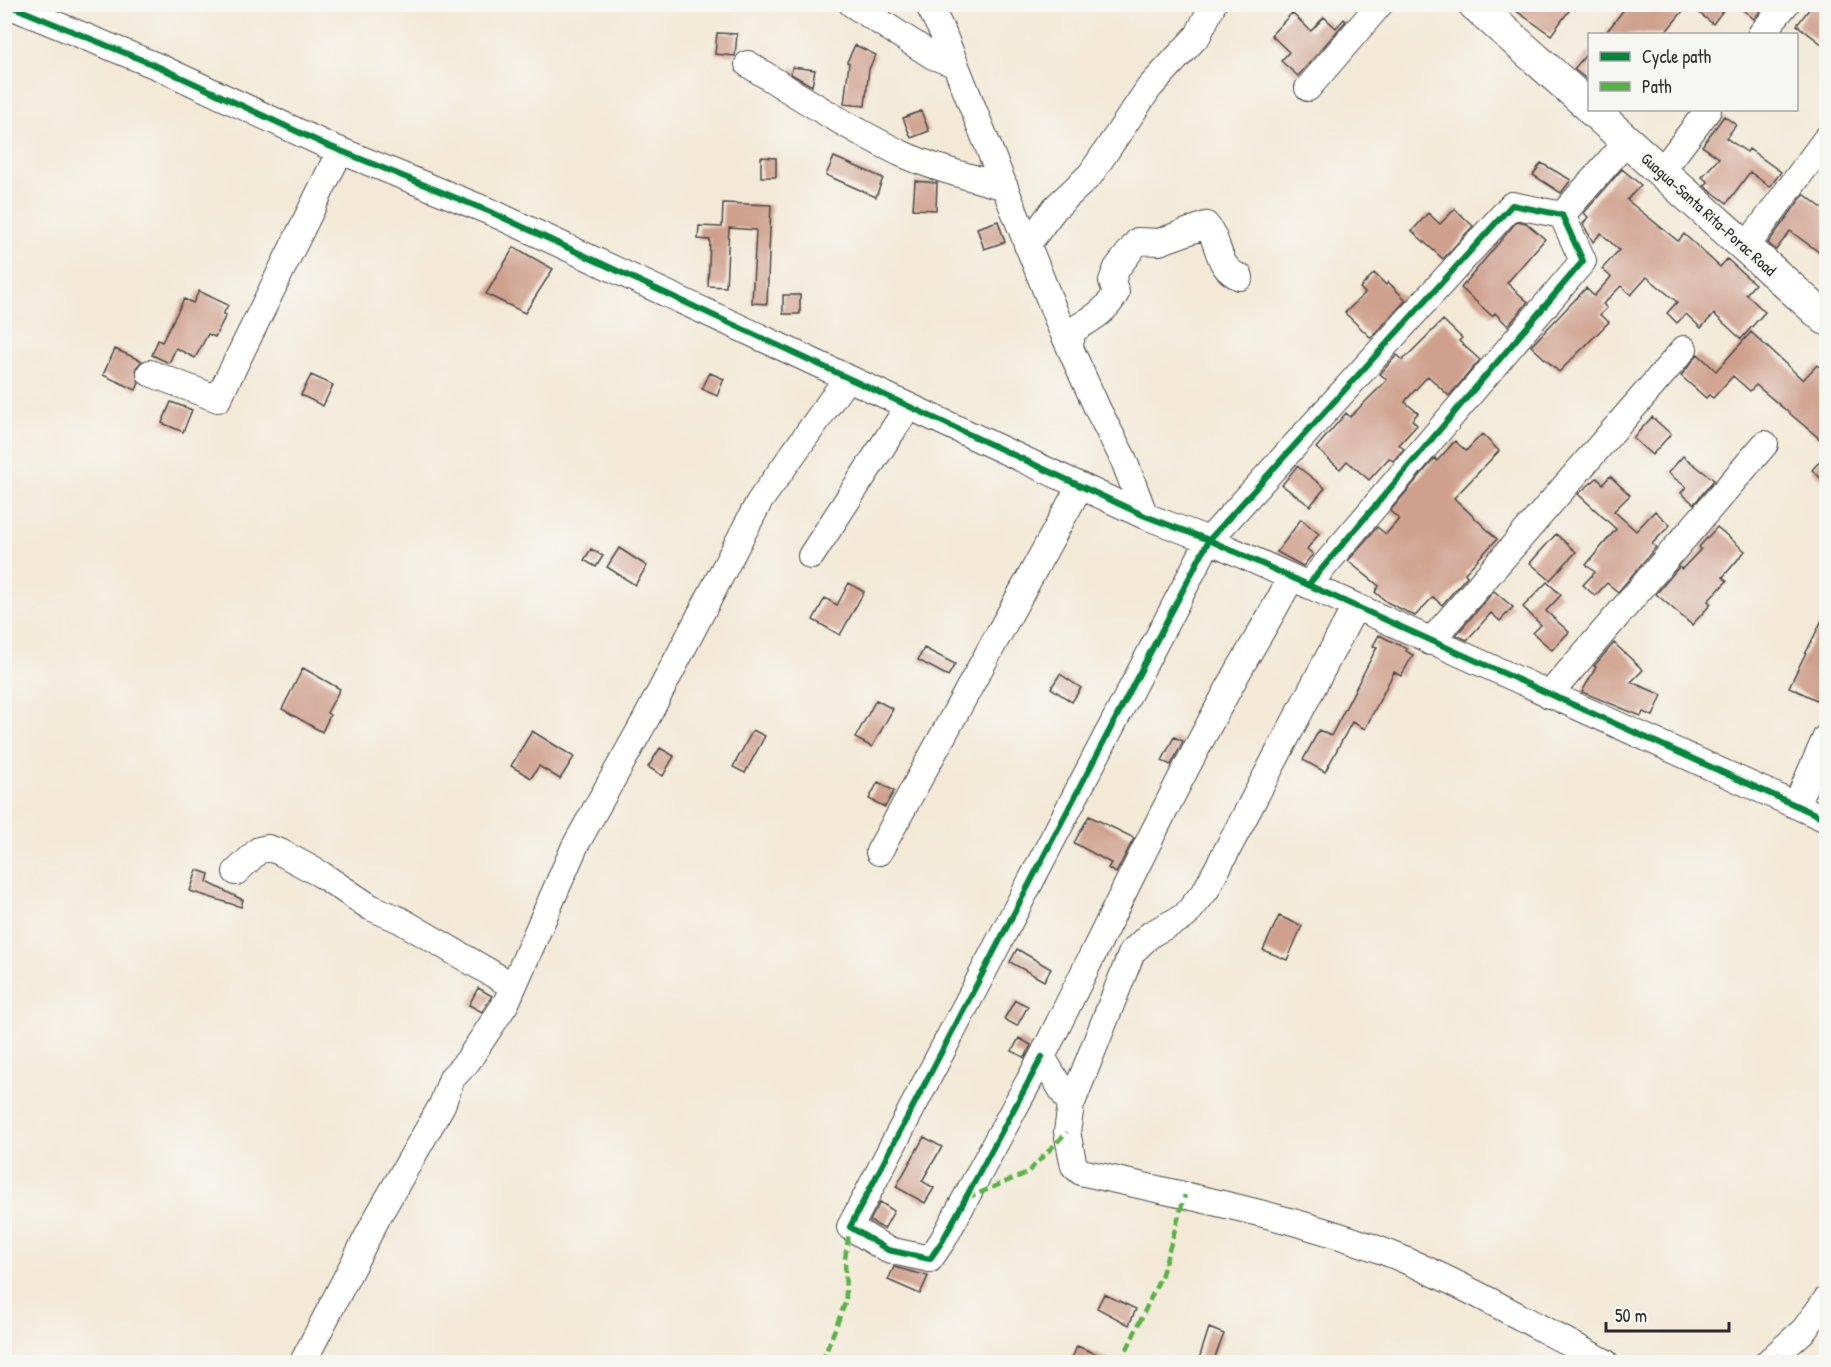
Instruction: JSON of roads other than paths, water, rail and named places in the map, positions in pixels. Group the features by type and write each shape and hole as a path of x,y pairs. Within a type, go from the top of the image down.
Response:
{"main road":[{"name":"Guagua-Santa Rita-Porac Road","path":"1474,4 1588,105"},
{"name":"Guagua-Santa Rita-Porac Road","path":"1594,111 1827,319"}],"street":[{"path":"852,4 933,56 954,64"},
{"path":"927,4 942,31 1027,245 1098,410 1123,458 1145,516"},
{"path":"1027,245 1055,208 1090,175 1149,88 1198,35 1213,4"},
{"path":"1308,88 1380,4"},
{"path":"1762,33 1786,4"},
{"path":"7,5 159,67 340,151 493,213 1145,516 1209,540 1549,696 1827,819"},
{"path":"748,64 822,112 901,153 954,173 1005,187"},
{"path":"1661,171 1707,111"},
{"path":"1746,247 1827,139"},
{"path":"1562,215 1627,141"},
{"path":"150,373 218,399 340,151"},
{"path":"1512,205 1562,215 1582,261 1300,581 1240,667 1161,818 1042,1057 943,1240 930,1259 888,1250 850,1227 1209,540 1512,205"},
{"path":"1070,345 1073,330 1100,314 1114,298 1116,293 1112,281 1117,268 1138,242 1159,242 1206,225 1224,266 1231,274 1240,278"},
{"path":"1430,642 1684,349"},
{"path":"303,1362 377,1218 442,1105 452,1078 506,1003 575,846 646,719 759,502 846,378"},
{"path":"811,556 908,407"},
{"path":"1549,696 1765,444"},
{"path":"879,852 1080,486"},
{"path":"1355,607 1206,890 1185,916 1150,934 1132,952 1071,1105 1068,1132 1074,1166 1081,1172 1185,1195 1288,1222 1396,1257 1444,1278 1605,1362"},
{"path":"1796,805 1827,737"},
{"path":"236,872 260,850 268,848 280,852 322,875 370,907 400,920 513,986"},
{"path":"1042,1057 1071,1105"},
{"path":"1768,1362 1804,1330 1827,1300"}]}
